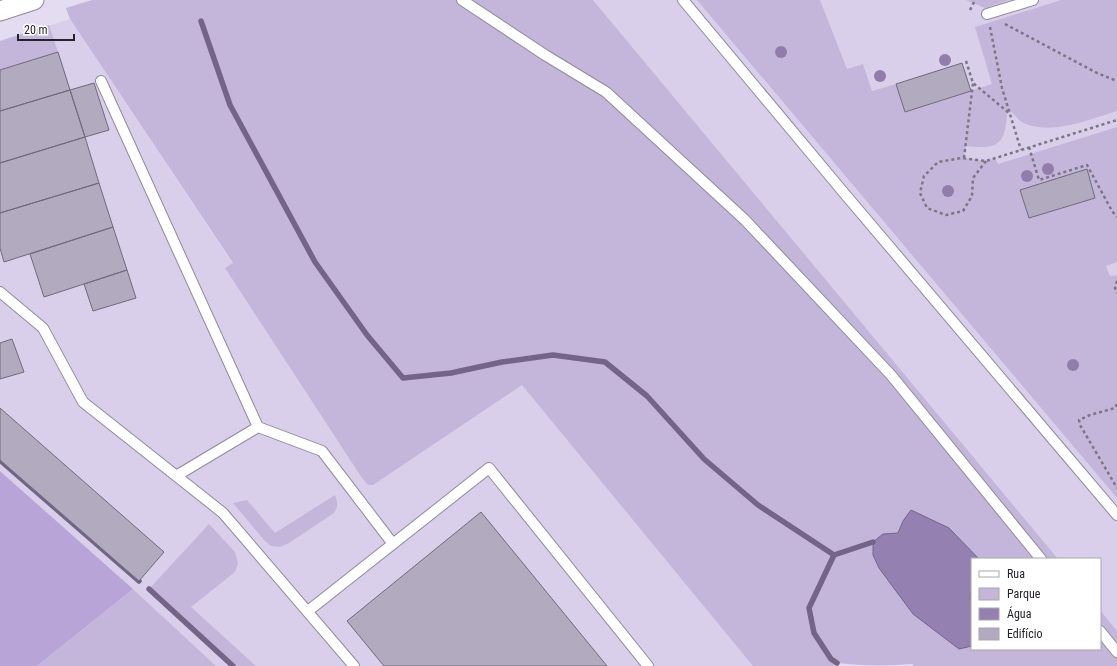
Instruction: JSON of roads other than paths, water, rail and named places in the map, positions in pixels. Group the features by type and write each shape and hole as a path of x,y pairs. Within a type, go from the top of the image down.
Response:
{"street":[{"path":"0,11 34,0"}],"lane":[{"path":"462,0 545,55 606,92 745,220 891,375 1040,558"},
{"path":"683,0 844,193 1117,515"},
{"path":"987,14 1033,0"},
{"path":"102,81 258,427 322,451 393,544"},
{"path":"0,292 43,328 83,402 223,513 354,666"},
{"path":"176,476 258,427"},
{"path":"308,611 488,468 648,666"},
{"path":"1101,633 1117,652"}],"water":[{"path":"911,510 949,528 978,558 971,558 971,646 959,649 913,614 879,568 873,555 873,542 883,534 898,533 903,521"}],"waterway":[{"path":"201,21 230,105 315,262 367,335 403,378 451,373 502,362 553,355 605,362 647,396 704,459 758,505 834,555"},
{"path":"0,460 139,581"},
{"path":"837,663 831,659 814,633 809,608 834,555 873,542"},
{"path":"149,589 233,666"}]}
